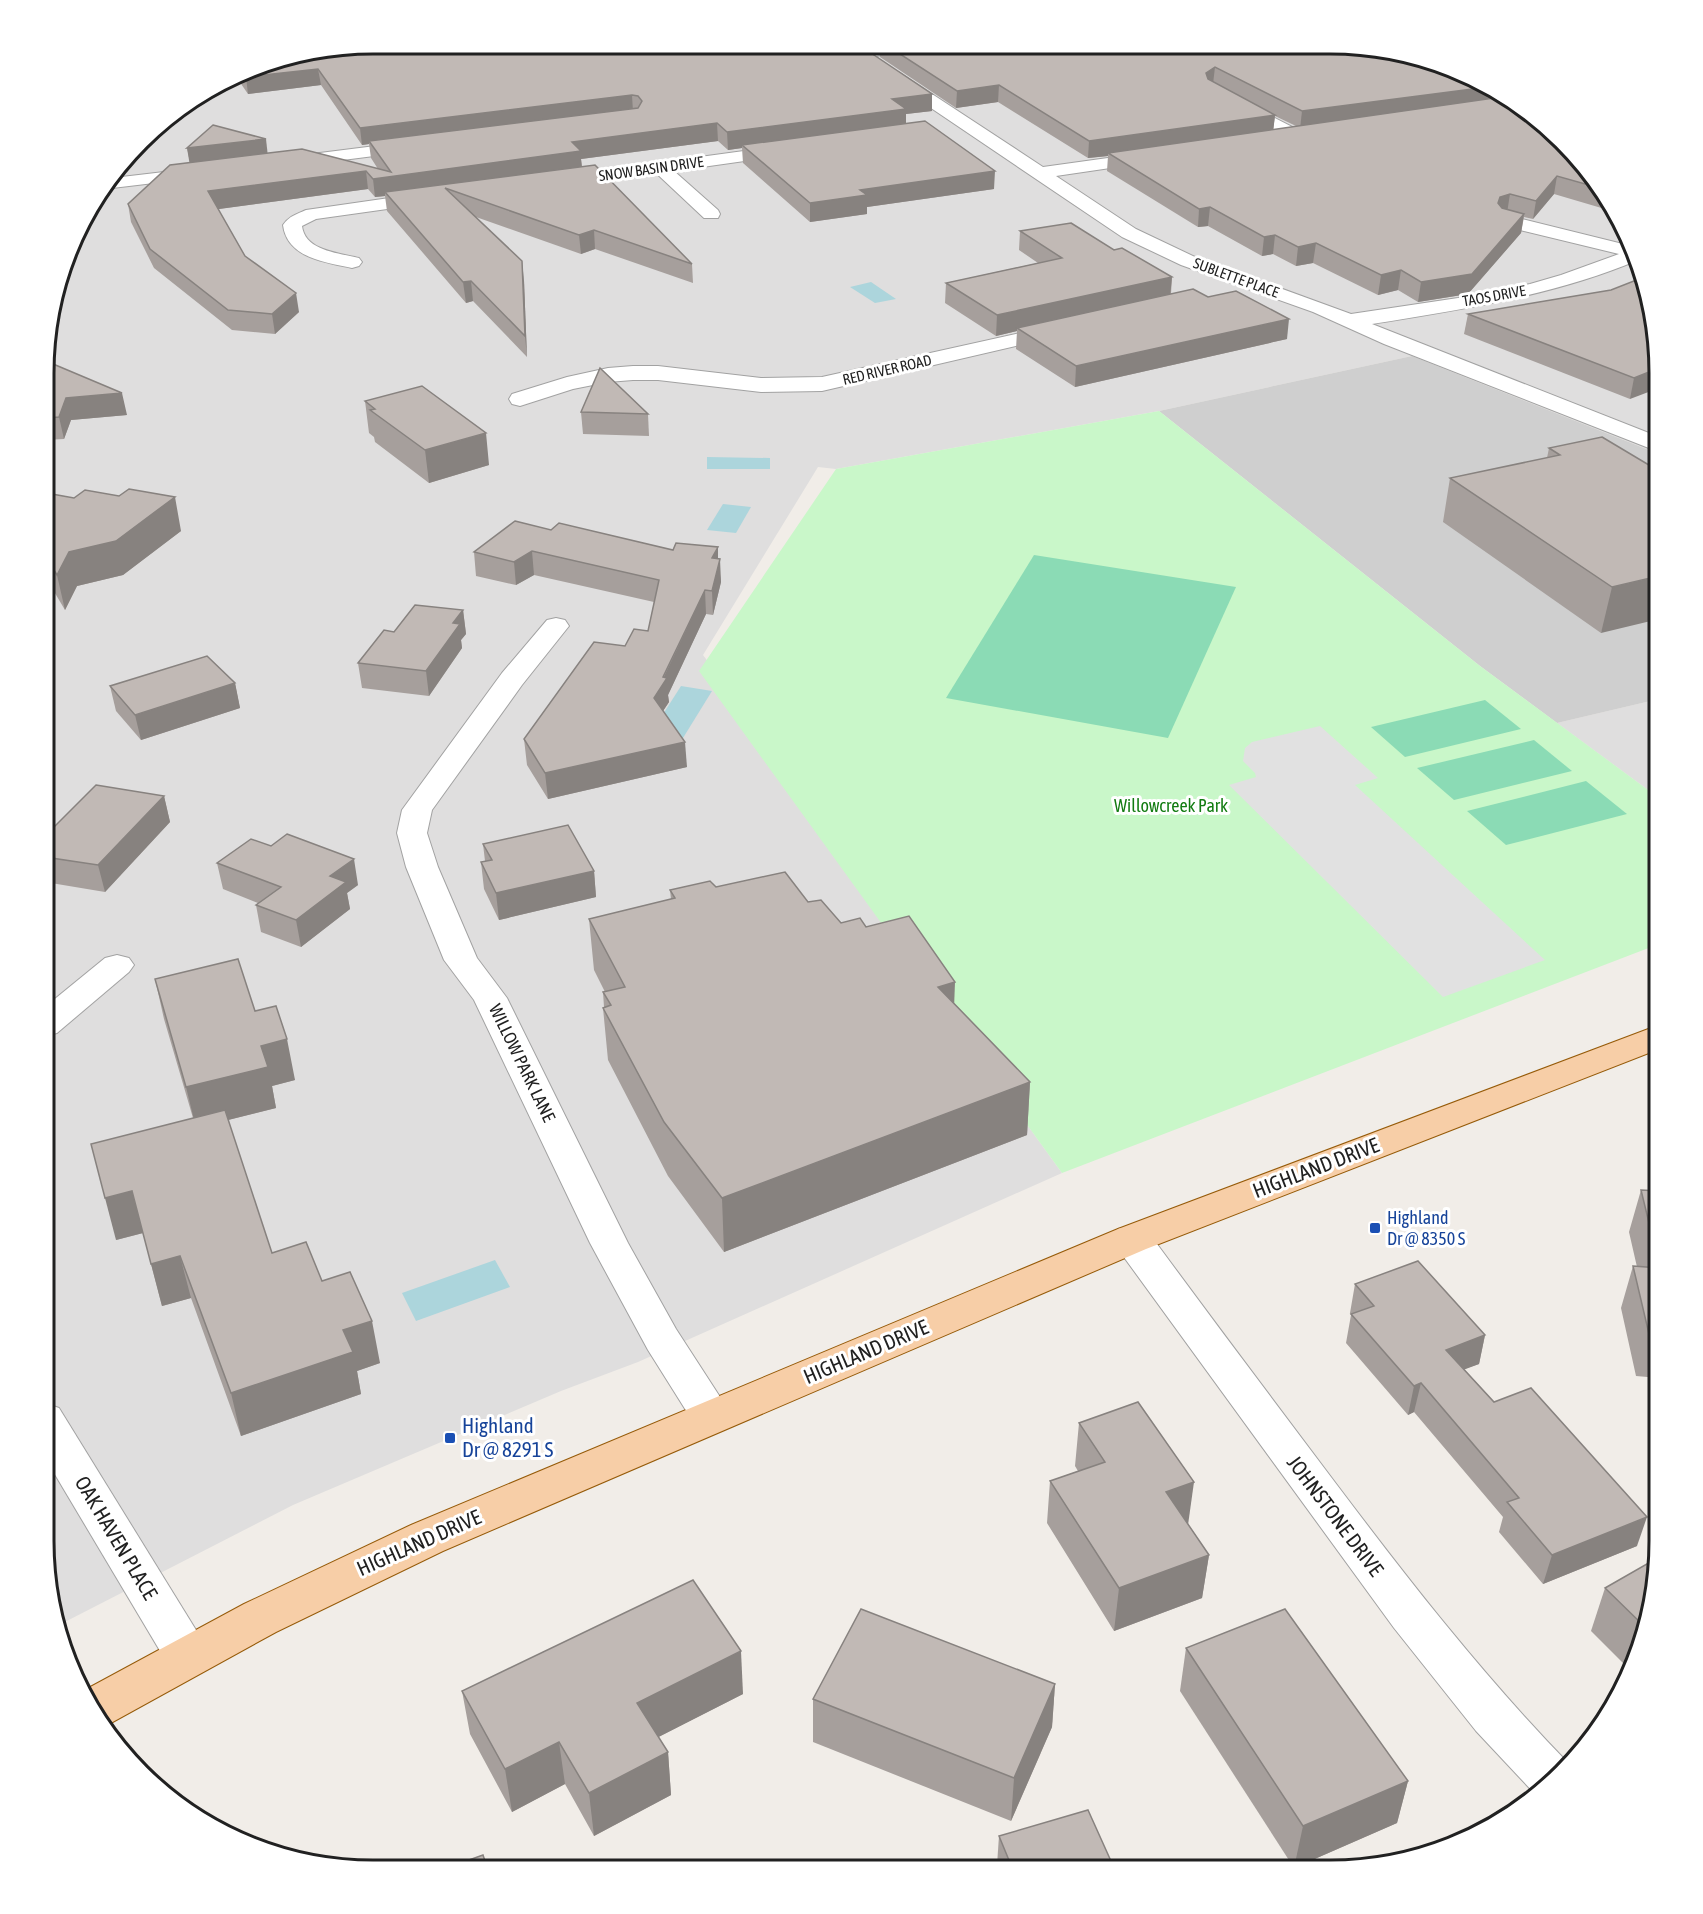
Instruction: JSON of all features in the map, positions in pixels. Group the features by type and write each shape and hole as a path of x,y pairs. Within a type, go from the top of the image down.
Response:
{"main road":[{"name":"HIGHLAND DRIVE","path":"100,1705 344,1576 427,1538 1132,1239 1649,1040"}],"street":[{"name":"SUBLETTE PLACE","path":"861,54 1129,233 1156,248 1249,282 1649,441"},
{"path":"1214,91 1304,136 1275,140"},
{"path":"945,129 969,125"},
{"path":"271,164 434,144"},
{"name":"SNOW BASIN DRIVE","path":"545,183 803,148"},
{"path":"1040,173 1169,154"},
{"path":"661,168 711,214"},
{"path":"117,183 212,171"},
{"path":"352,262 319,254 299,243 292,232 292,225 299,219 324,212 452,195"},
{"path":"1506,220 1625,250"},
{"name":"TAOS DRIVE","path":"1348,321 1542,287 1611,266 1627,257"},
{"path":"1219,293 1249,282"},
{"name":"RED RIVER ROAD","path":"520,399 567,384 608,375 633,373 658,373 761,385 822,384 1083,325"},
{"path":"1628,433 1649,426"},
{"name":"WILLOW PARK LANE","path":"556,626 512,679 417,810 412,832 422,867 461,960 490,998 609,1243 662,1339 712,1418"},
{"path":"54,1018 117,965"},
{"name":"JOHNSTONE DRIVE","path":"1132,1239 1377,1573 1447,1664 1515,1743 1547,1775"},
{"name":"OAK HAVEN PLACE","path":"54,1436 188,1657"}],"shaded area":[{"path":"1330,54 1398,61 1580,175 1616,232 1638,290 1648,352 1649,450 1412,356 1159,411 836,469 818,467 703,655 855,858 838,862 1062,1173 638,1362 561,1391 293,1505 65,1622 57,1583 54,1541 55,352 60,311 78,251 108,196 147,147 196,108 251,78 311,60 352,55"},
{"path":"1412,356 1649,450 1649,701 1557,723 1480,666 1159,411"},
{"path":"1649,701 1649,791 1557,723"},
{"path":"1320,726 1378,778 1355,785 1545,960 1443,997 1229,785 1256,777 1243,761 1245,748 1252,742"}],"green space":[{"name":"Willowcreek Park","path":"1159,411 1480,666 1649,791 1649,948 1062,1173 699,671 836,469"},
{"path":"1034,555 1236,587 1168,738 946,698"},
{"path":"1485,700 1521,729 1405,757 1371,727"},
{"path":"1534,740 1572,771 1454,800 1417,768"},
{"path":"1586,781 1627,814 1506,845 1467,811"}],"water":[{"path":"871,282 896,299 875,303 850,287"},
{"path":"707,457 770,458 770,469 707,469"},
{"path":"723,504 751,507 736,533 707,530"},
{"path":"681,686 712,691 683,738 651,733"},
{"path":"495,1260 510,1287 416,1321 402,1293"}],"building":[{"path":"373,54 872,54 932,94 892,99 906,109 727,132 717,123 572,142 581,151 373,179 366,171 208,191 245,256 296,293 272,314 228,310 150,249 128,204 170,165 302,149 391,172 369,141 638,108 642,101 638,96 632,95 360,128 318,69 257,76 311,60"},
{"path":"900,54 1351,55 1413,65 1452,78 1474,89 1302,111 1215,67 1206,73 1208,79 1275,115 1089,141 999,85 957,91"},
{"path":"1492,98 1524,120 1556,147 1587,184 1557,176 1536,201 1510,194 1500,197 1498,203 1502,208 1524,214 1472,274 1421,282 1401,270 1381,275 1316,243 1298,247 1275,235 1264,237 1210,207 1199,209 1108,153"},
{"path":"925,121 995,171 860,190 867,195 810,203 742,145"},
{"path":"213,125 266,139 187,148"},
{"path":"595,165 692,264 594,230 579,235 445,188 522,261 525,336 471,281 463,282 385,192"},
{"path":"1071,223 1114,250 1122,248 1172,277 997,315 946,283 1062,258 1020,231"},
{"path":"1635,280 1638,290 1646,331 1649,372 1634,378 1468,314 1611,290"},
{"path":"1193,289 1208,297 1236,291 1289,319 1076,366 1017,328"},
{"path":"54,365 122,393 66,398 59,417 54,417"},
{"path":"600,368 648,414 581,412"},
{"path":"422,386 486,433 425,450 370,410 375,409 365,401"},
{"path":"1602,437 1649,465 1649,578 1612,587 1450,478 1560,455 1549,448"},
{"path":"129,489 175,497 116,541 69,552 57,575 54,570 54,494 74,498 85,490 119,496"},
{"path":"515,521 551,530 559,523 673,550 676,543 718,547 712,558 720,559 712,591 705,590 663,677 667,678 654,698 685,742 545,773 524,739 594,642 625,646 634,629 648,631 659,580 532,551 514,562 474,552"},
{"path":"415,605 463,610 453,623 460,624 426,671 358,663 384,630 394,632"},
{"path":"207,656 235,683 135,715 110,686"},
{"path":"96,785 164,796 98,865 54,858 54,827"},
{"path":"568,825 594,871 496,893 481,862 492,860 483,844"},
{"path":"287,834 354,859 330,876 346,882 296,920 256,905 281,887 217,863 251,839 271,846"},
{"path":"785,872 808,902 821,900 841,923 860,918 866,927 909,916 955,982 938,987 1030,1082 722,1198 664,1122 603,1008 611,1005 603,992 625,987 589,919 675,898 670,890 710,881 716,887"},
{"path":"238,959 255,1011 276,1006 287,1039 261,1046 268,1067 186,1087 155,979"},
{"path":"225,1110 272,1253 306,1242 322,1281 350,1272 372,1321 343,1330 353,1352 231,1393 180,1256 151,1264 132,1191 105,1198 91,1144"},
{"path":"1641,1190 1649,1190 1649,1223"},
{"path":"1418,1261 1485,1335 1446,1350 1494,1402 1531,1388 1647,1517 1552,1555 1507,1502 1519,1498 1421,1383 1414,1386 1351,1314 1374,1306 1355,1284"},
{"path":"1633,1266 1649,1267 1649,1334"},
{"path":"1138,1402 1194,1482 1166,1492 1209,1555 1119,1588 1050,1481 1105,1462 1079,1423"},
{"path":"1648,1563 1639,1621 1605,1588"},
{"path":"693,1580 741,1651 637,1703 668,1752 589,1793 559,1742 505,1769 462,1691"},
{"path":"861,1609 1055,1684 1014,1778 813,1699"},
{"path":"1285,1609 1408,1781 1303,1826 1186,1648"},
{"path":"1088,1810 1110,1860 1009,1860 999,1836"},
{"path":"483,1855 485,1860 469,1860"}],"place":[{"name":"Highland Dr @ 8350 S","path":"1375,1228"},
{"name":"Highland Dr @ 8291 S","path":"450,1438"}]}
